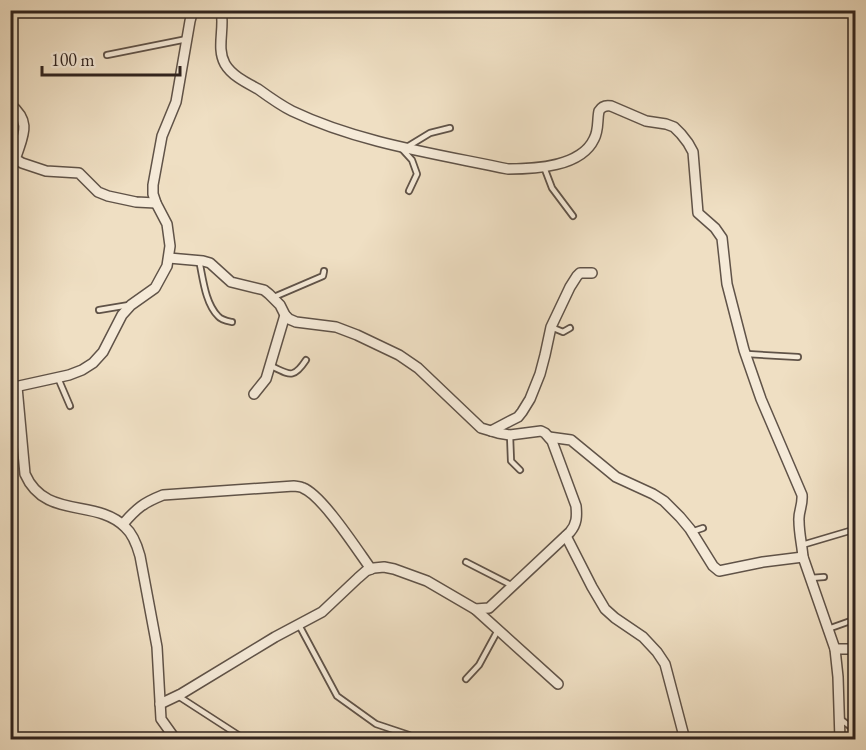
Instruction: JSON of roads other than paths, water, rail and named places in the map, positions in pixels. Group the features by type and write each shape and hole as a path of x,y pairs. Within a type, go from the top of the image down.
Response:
{"street":[{"path":"176,740 161,719 157,647 137,545 123,524 113,517 44,498 35,491 25,474 14,387 82,370 93,363 103,352 122,315 131,305 155,288 167,266 170,246 167,224 156,203 153,185 162,136 176,102 193,10"},
{"path":"221,10 222,55 231,72 290,110 316,122 375,141 508,169 544,167 576,157 585,151 596,137 599,111 606,105 646,121 674,127 681,134 693,152 698,213 715,228 722,238 727,284 745,354 761,399 802,495 803,503 798,519 803,557 835,649 840,740"},
{"path":"10,104 18,110 24,123 24,133 17,160 46,171 79,173 98,192 108,196 136,202 156,203"},
{"path":"169,258 210,263 231,282 264,291 274,297 285,315 296,322 336,327 399,356 418,368 481,428 510,435 541,430 549,437 576,506 574,527 489,608 475,609"},
{"path":"490,431 518,417 522,412 540,374 551,327 570,287 580,273 592,273"},
{"path":"254,394 266,379 285,315"},
{"path":"549,437 571,440 616,477 660,498 672,508 713,566 719,571 803,557"},
{"path":"123,524 147,501 164,495 294,486 308,491 326,507 371,569"},
{"path":"566,536 605,609 643,637 657,652 664,664 685,740"},
{"path":"160,704 322,612 366,571 384,567 394,568 427,581 475,609 558,684"},
{"path":"835,649 850,649 855,653"}],"lane":[{"path":"107,55 187,39"},
{"path":"410,191 417,174 416,167 403,147 430,133 450,128"},
{"path":"544,167 552,188 573,216"},
{"path":"199,260 207,297 218,316 232,322"},
{"path":"274,297 318,279 324,271"},
{"path":"99,310 131,305"},
{"path":"551,327 563,332 570,328"},
{"path":"745,354 798,357"},
{"path":"271,366 294,374 306,360"},
{"path":"58,377 70,406"},
{"path":"510,435 510,461 520,470"},
{"path":"691,532 703,528"},
{"path":"802,545 855,529"},
{"path":"466,562 513,586"},
{"path":"810,578 824,577"},
{"path":"828,629 855,619"},
{"path":"298,625 337,696 376,724 409,735"},
{"path":"466,679 479,665 498,630"},
{"path":"177,696 246,740"},
{"path":"840,718 855,730"}]}
